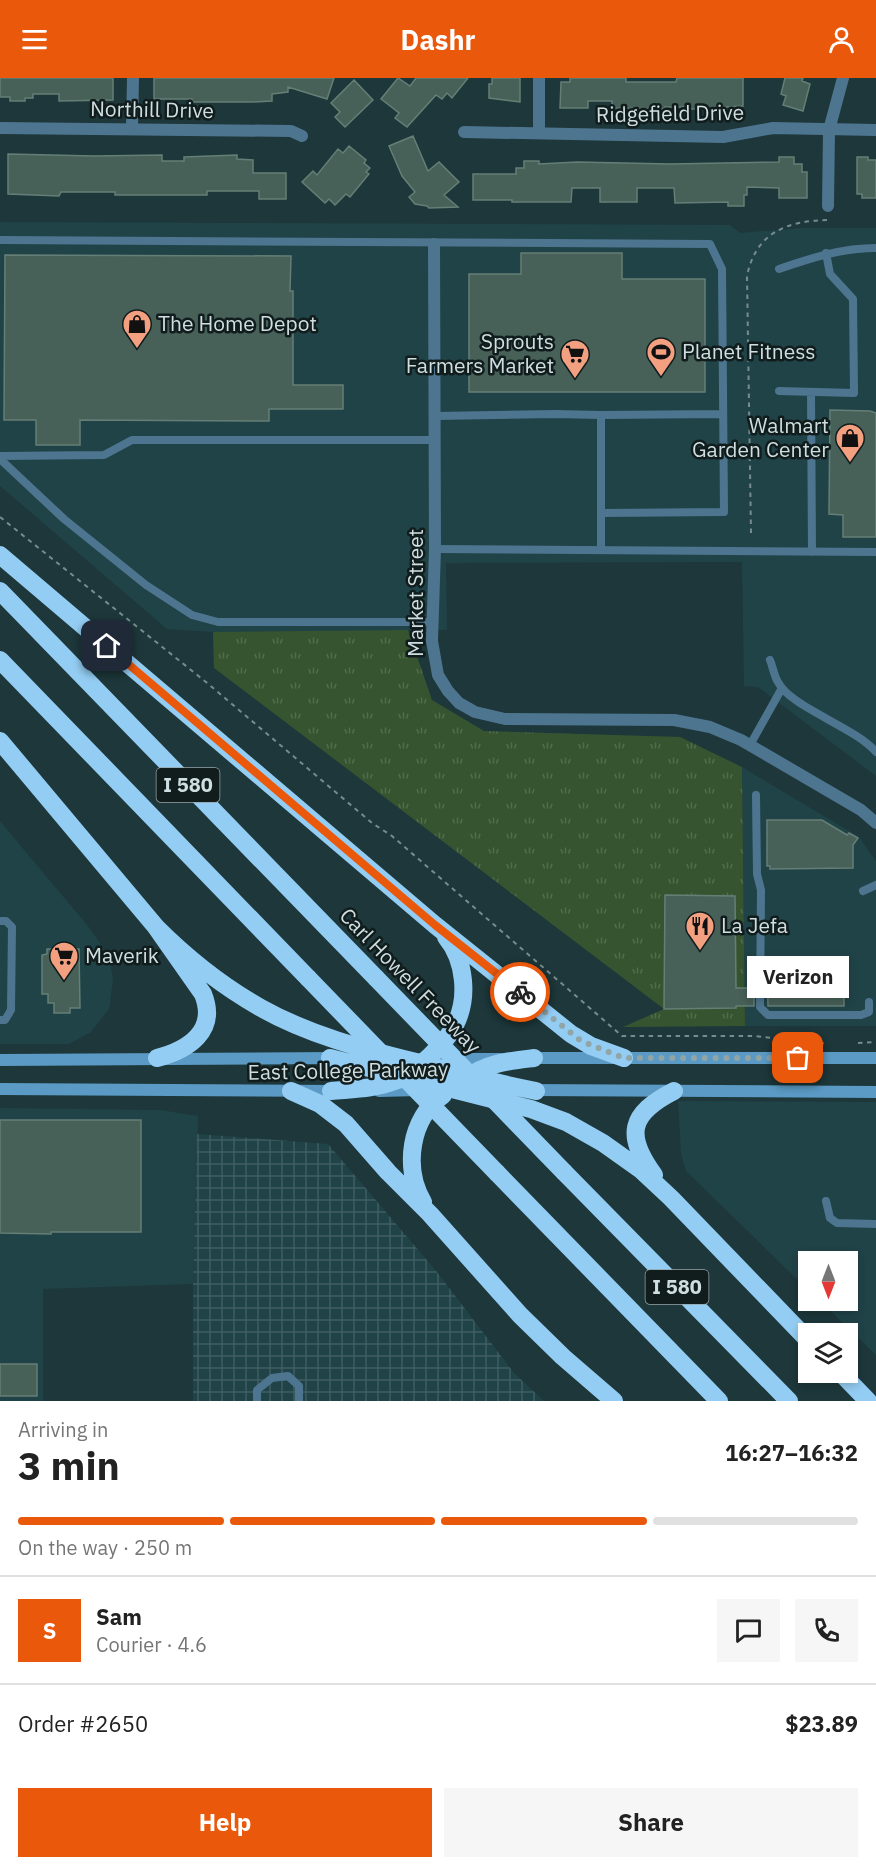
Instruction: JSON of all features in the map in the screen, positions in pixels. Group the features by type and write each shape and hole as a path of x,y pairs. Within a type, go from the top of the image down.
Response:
{"highway":[{"path":"0,555 435,925 571,1034 591,1046 624,1058"},
{"name":"Carl Howell Freeway","path":"0,591 789,1401"},
{"name":"I 580","path":"0,660 719,1401"},
{"path":"0,741 156,927 197,984 205,1000 207,1009 204,1027 192,1042 176,1052 157,1058"},
{"path":"330,1058 403,1067 425,1061 443,1044 456,1024 462,1004 463,985 461,966 451,944 435,925"},
{"path":"156,927 205,971 262,1009 451,1089 531,1109 566,1122 603,1143 641,1170 671,1198 798,1331"},
{"path":"430,1215 415,1186 412,1165 414,1142 421,1119 433,1102 478,1070 501,1062 534,1059"},
{"path":"425,1061 469,1076 536,1090"},
{"path":"331,1092 374,1087 397,1081 403,1067"},
{"path":"671,1198 639,1153 635,1134 638,1122 646,1109 674,1091"},
{"path":"291,1092 320,1104 339,1117 520,1315 563,1357 614,1401"},
{"path":"851,1383 868,1401"}],"main road":[{"name":"East College Parkway","path":"0,1060 330,1058"},
{"name":"East College Parkway","path":"425,1061 876,1058"},
{"name":"East College Parkway","path":"0,1089 291,1092 451,1089 876,1092"}],"street":[{"path":"132,128 133,78"},
{"path":"539,78 539,133"},
{"path":"828,206 828,130 843,78"},
{"name":"Northill Drive","path":"0,128 291,131 302,136"},
{"name":"Ridgefield Drive","path":"464,132 723,137 773,128 876,130"},
{"name":"Market Street","path":"434,244 435,549 432,641 438,675 448,691 459,703 475,712 505,719 674,720 710,727 750,745 861,810 876,824"},
{"path":"861,810 876,814"}],"lane":[{"path":"0,240 710,244 722,269 724,512 601,513"},
{"path":"779,269 826,253 876,248"},
{"path":"779,391 854,393 854,299 830,274 826,253"},
{"path":"811,392 812,552"},
{"path":"435,416 723,414"},
{"path":"601,415 601,550"},
{"path":"0,458 104,455 132,440 435,440"},
{"path":"0,458 64,519 105,553 146,585 192,615 218,622 433,622"},
{"path":"435,549 876,552"},
{"path":"770,660 778,684 790,696 871,746 876,752"},
{"path":"750,745 782,688"},
{"path":"756,795 761,937 760,1007 768,1015 861,1015 869,1012 869,1002"},
{"path":"863,891 876,885"},
{"path":"0,921 6,921 12,927 12,939 11,1010 5,1020 0,1020"},
{"path":"826,1201 830,1218 837,1223 876,1224"},
{"path":"257,1401 257,1390 272,1378 288,1376 299,1386 299,1401"}],"path":[{"path":"751,533 747,276 750,261 756,250 781,228 796,222 828,220 828,206"},
{"path":"0,517 206,682 372,823 392,836 622,1036 754,1036 830,1044"},
{"path":"855,1044 876,1042"}],"shaded area":[{"path":"0,222 730,225 740,233 803,228 876,228 876,776 758,687 744,686 742,562 446,563 447,630 213,632 167,629 0,486"},
{"path":"742,767 859,837 876,861 876,1026 745,1026"},
{"path":"0,821 88,926 109,956 113,980 109,1009 91,1032 69,1044 0,1044"},
{"path":"678,1101 876,1102 876,1355 858,1338 858,1323 843,1323 830,1311 858,1311 858,1251 798,1251 798,1280 686,1171 681,1154"},
{"path":"0,1108 160,1110 198,1116 193,1284 43,1289 43,1401 0,1401"},
{"path":"197,1134 328,1144 437,1272 514,1373 544,1401 193,1401"}],"green space":[{"path":"408,630 432,700 484,731 680,737 742,767 745,1026 623,1027 664,1009 214,668 213,632"}],"building":[{"path":"0,78 113,78 113,100 59,101 59,94 33,94 33,98 25,98 25,101 10,101 10,97 0,97"},
{"path":"154,78 334,78 327,99 288,87 288,92 272,94 272,101 192,102 192,99 154,99"},
{"path":"398,78 410,86 416,78 468,78 452,98 447,93 442,99 436,95 407,127 395,118 399,113 381,99"},
{"path":"492,78 520,78 520,102 489,98 489,84 492,84"},
{"path":"570,78 626,78 626,82 676,82 677,78 743,78 743,106 726,107 726,109 612,108 612,101 588,101 588,108 560,108 561,82 570,82"},
{"path":"785,78 803,78 802,81 810,84 803,111 783,105 786,96 781,94"},
{"path":"354,80 373,100 345,127 335,117 340,112 331,103"},
{"path":"413,136 428,171 439,162 459,182 444,195 458,207 429,208 415,204 409,197 415,192 402,176 389,146"},
{"path":"349,146 366,160 364,163 370,168 366,172 369,174 350,197 346,194 335,205 329,199 325,203 302,182 313,171 317,175 338,149 343,153"},
{"path":"8,154 162,155 162,161 184,161 184,157 237,155 237,159 253,160 253,173 286,173 286,199 259,199 259,191 207,191 207,195 115,195 115,192 61,192 59,196 8,194"},
{"path":"779,157 794,157 794,164 802,164 802,172 807,172 807,198 779,198 779,188 747,187 744,206 728,206 728,202 675,203 674,188 637,188 637,202 600,202 600,188 572,188 571,202 473,200 473,174 516,174 516,168 524,168 524,161 539,161 539,164 577,162 670,164 779,162"},
{"path":"857,157 876,160 876,198 862,198 862,194 857,194"},
{"path":"521,253 622,253 622,279 705,279 705,392 469,392 469,274 521,274"},
{"name":"The Home Depot","path":"5,255 291,256 293,385 343,385 343,409 269,409 269,421 80,420 80,445 36,445 36,420 4,420"},
{"name":"Walmart Garden Center","path":"830,410 876,413 876,537 843,537 843,515 829,514"},
{"path":"767,820 822,820 847,835 849,833 858,838 853,845 853,868 770,869 770,866 767,866"},
{"name":"La Jefa","path":"665,895 735,896 736,988 754,988 754,1006 664,1009"},
{"name":"Maverik","path":"47,949 79,949 80,1008 70,1008 70,1013 54,1013 54,1003 48,1003 48,994 42,994 42,955 47,954"},
{"path":"767,962 844,962 844,1006 768,1006"},
{"path":"0,1120 141,1120 141,1232 0,1233"},
{"path":"0,1364 37,1364 37,1396 0,1396"}],"way so far":[{"path":"520,992 581,1041 624,1058 798,1058"}],"place":[{"name":"The Home Depot","path":"137,350"},
{"name":"Planet Fitness","path":"661,378"},
{"name":"Sprouts Farmers Market","path":"575,380"},
{"name":"Walmart Garden Center","path":"850,464"},
{"name":"La Jefa","path":"700,952"},
{"name":"Maverik","path":"64,982"},
{"name":"Verizon","path":"798,1058"}],"route":[{"path":"107,646 435,925 520,992"}]}
